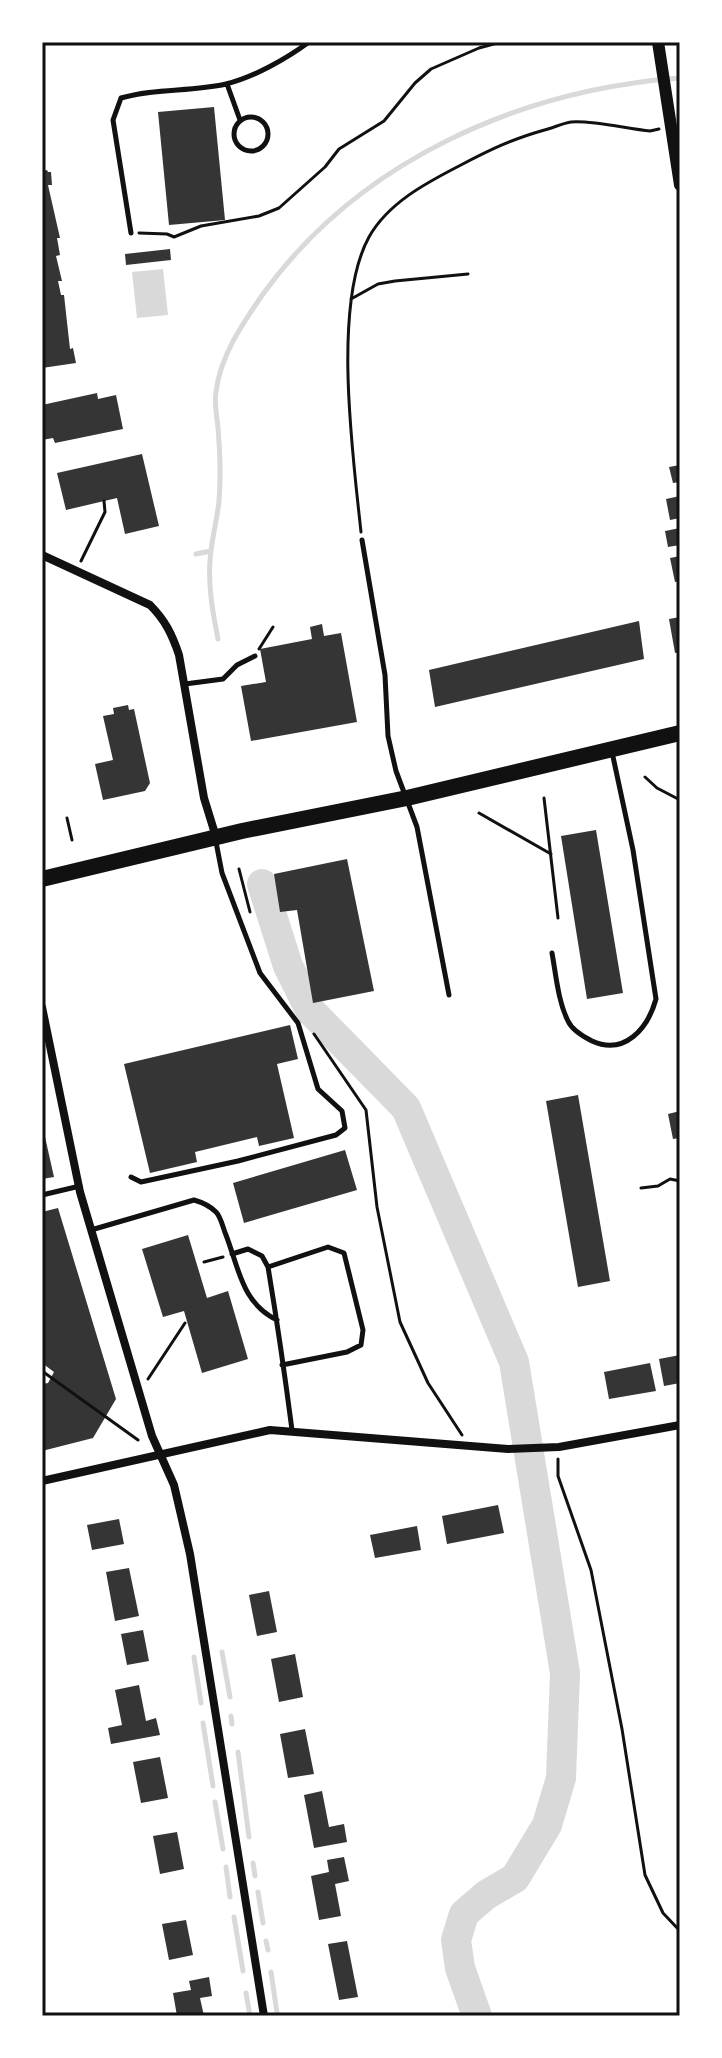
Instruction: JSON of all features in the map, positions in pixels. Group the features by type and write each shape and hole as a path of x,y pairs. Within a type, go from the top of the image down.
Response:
{"main road":[{"path":"42,879 216,837 407,798 680,733"}],"street":[{"path":"659,48 680,185"},
{"path":"42,555 150,605 172,634 185,684 204,798 216,837"},
{"path":"42,1007 91,1230 149,1429 174,1485 190,1554 264,2016"},
{"path":"42,1481 270,1430 508,1449 559,1447 680,1425"}],"lane":[{"path":"131,233 113,120 121,98 138,93 227,84 293,54 309,42"},
{"path":"227,84 240,121"},
{"path":"256,118 265,124 268,135 264,146 254,151 239,145 234,130 240,121 256,118"},
{"path":"362,540 385,675 388,736 396,771 417,827 449,995"},
{"path":"185,684 223,679 237,665 255,656"},
{"path":"552,953 569,1024 584,1037 599,1044 618,1045 630,1041 652,1012 656,999 633,850 612,751"},
{"path":"131,1177 141,1182 238,1161 336,1135 345,1128 342,1111 318,1089 298,1023 260,973 222,873 216,837"},
{"path":"42,1195 80,1186"},
{"path":"91,1230 194,1200 218,1213 244,1289 263,1313 277,1320"},
{"path":"268,1267 328,1247 344,1253 363,1330 361,1345 347,1352 282,1365"},
{"path":"232,1254 248,1249 262,1256 268,1267 292,1430"}],"path":[{"path":"131,233 174,237 201,226 259,216 279,208 315,176 339,149 384,121 415,83 431,69 501,42"},
{"path":"362,540 348,369 351,299 357,266 370,236 393,208 424,184 505,141 571,122 650,131"},
{"path":"351,299 378,284 468,274"},
{"path":"76,572 105,512 104,501"},
{"path":"255,656 273,627"},
{"path":"645,777 657,788 680,800"},
{"path":"544,798 558,918"},
{"path":"479,813 551,854"},
{"path":"67,818 72,840"},
{"path":"239,869 250,912"},
{"path":"313,1033 366,1110 377,1207 400,1322 428,1383 462,1432 463,1446"},
{"path":"641,1188 658,1186 670,1179 680,1181"},
{"path":"204,1262 232,1254"},
{"path":"148,1379 185,1323"},
{"path":"42,1371 138,1440"},
{"path":"559,1447 558,1476 591,1570 622,1729 645,1875 663,1913 680,1931"}],"shaded area":[{"path":"163,269 168,315 137,318 132,272"}],"building":[{"path":"214,107 225,220 169,225 158,112"},
{"path":"42,171 51,172 52,185 48,185 60,238 57,238 60,255 56,256 62,281 58,281 61,295 64,295 70,349 73,348 76,363 42,368"},
{"path":"170,249 171,260 126,265 125,254"},
{"path":"97,393 98,399 116,395 123,429 55,443 53,438 42,440 42,405"},
{"path":"142,454 159,526 125,534 117,498 66,510 57,473"},
{"path":"680,465 680,482 673,483 669,467"},
{"path":"680,496 680,518 670,520 666,499"},
{"path":"680,528 680,545 668,547 665,531"},
{"path":"680,556 680,581 675,582 670,558"},
{"path":"680,617 680,652 675,653 669,619"},
{"path":"639,621 644,659 435,707 429,670"},
{"path":"322,624 324,636 341,633 357,722 251,741 241,686 266,682 260,649 312,639 310,627"},
{"path":"128,705 129,710 134,709 150,783 145,791 103,800 95,764 113,760 103,716 114,714 113,708"},
{"path":"596,830 623,993 587,999 561,836"},
{"path":"347,859 374,991 313,1003 297,910 280,912 274,874"},
{"path":"290,1025 298,1059 277,1064 294,1138 259,1146 257,1137 195,1152 197,1162 150,1173 124,1064"},
{"path":"578,1095 610,1281 578,1287 546,1101"},
{"path":"680,1111 680,1138 673,1139 668,1114"},
{"path":"42,1129 54,1177 42,1179"},
{"path":"345,1150 357,1190 244,1223 233,1183"},
{"path":"58,1208 116,1399 93,1438 42,1451 42,1384 48,1383 54,1372 42,1363 42,1212"},
{"path":"188,1235 207,1298 228,1291 248,1359 202,1373 184,1311 163,1317 142,1249"},
{"path":"680,1355 680,1383 664,1386 659,1359"},
{"path":"650,1363 656,1391 609,1399 604,1372"},
{"path":"498,1505 504,1533 447,1544 442,1516"},
{"path":"119,1519 124,1544 92,1550 87,1525"},
{"path":"417,1526 421,1550 375,1558 370,1535"},
{"path":"129,1568 139,1616 115,1621 106,1572"},
{"path":"269,1591 277,1632 257,1636 249,1595"},
{"path":"143,1630 149,1661 127,1665 121,1634"},
{"path":"295,1654 303,1697 279,1702 271,1659"},
{"path":"139,1685 146,1721 156,1718 160,1735 111,1744 108,1728 122,1725 115,1690"},
{"path":"305,1729 314,1774 288,1778 280,1734"},
{"path":"160,1757 168,1798 141,1803 133,1762"},
{"path":"322,1791 329,1827 344,1824 347,1842 314,1848 304,1795"},
{"path":"177,1832 184,1869 160,1874 153,1836"},
{"path":"344,1857 349,1881 335,1884 341,1916 319,1920 311,1876 329,1872 327,1860"},
{"path":"186,1920 193,1955 169,1960 162,1924"},
{"path":"347,1941 358,1997 339,2000 328,1944"},
{"path":"209,1977 212,1996 200,1998 204,2016 177,2016 173,1993 191,1990 189,1981"}],"waterway":[{"path":"218,639 210,571 220,483 216,392 227,353 263,294 302,247 346,206 395,170 447,141 503,117 560,98 620,85 680,78"},
{"path":"196,554 211,551"},
{"path":"262,884 288,966 310,1010 406,1108 514,1362 565,1673 561,1778 547,1825 515,1878 486,1895 464,1914 456,1940 460,1968 477,2016"},
{"path":"222,1652 230,1697"},
{"path":"194,1657 201,1703"},
{"path":"231,1716 232,1724"},
{"path":"203,1723 213,1786"},
{"path":"238,1752 249,1837"},
{"path":"215,1802 223,1849"},
{"path":"253,1863 255,1876"},
{"path":"226,1867 230,1897"},
{"path":"258,1892 263,1923"},
{"path":"234,1917 243,1971"},
{"path":"266,1941 268,1950"},
{"path":"271,1972 277,2013"},
{"path":"246,1993 250,2016"}]}
